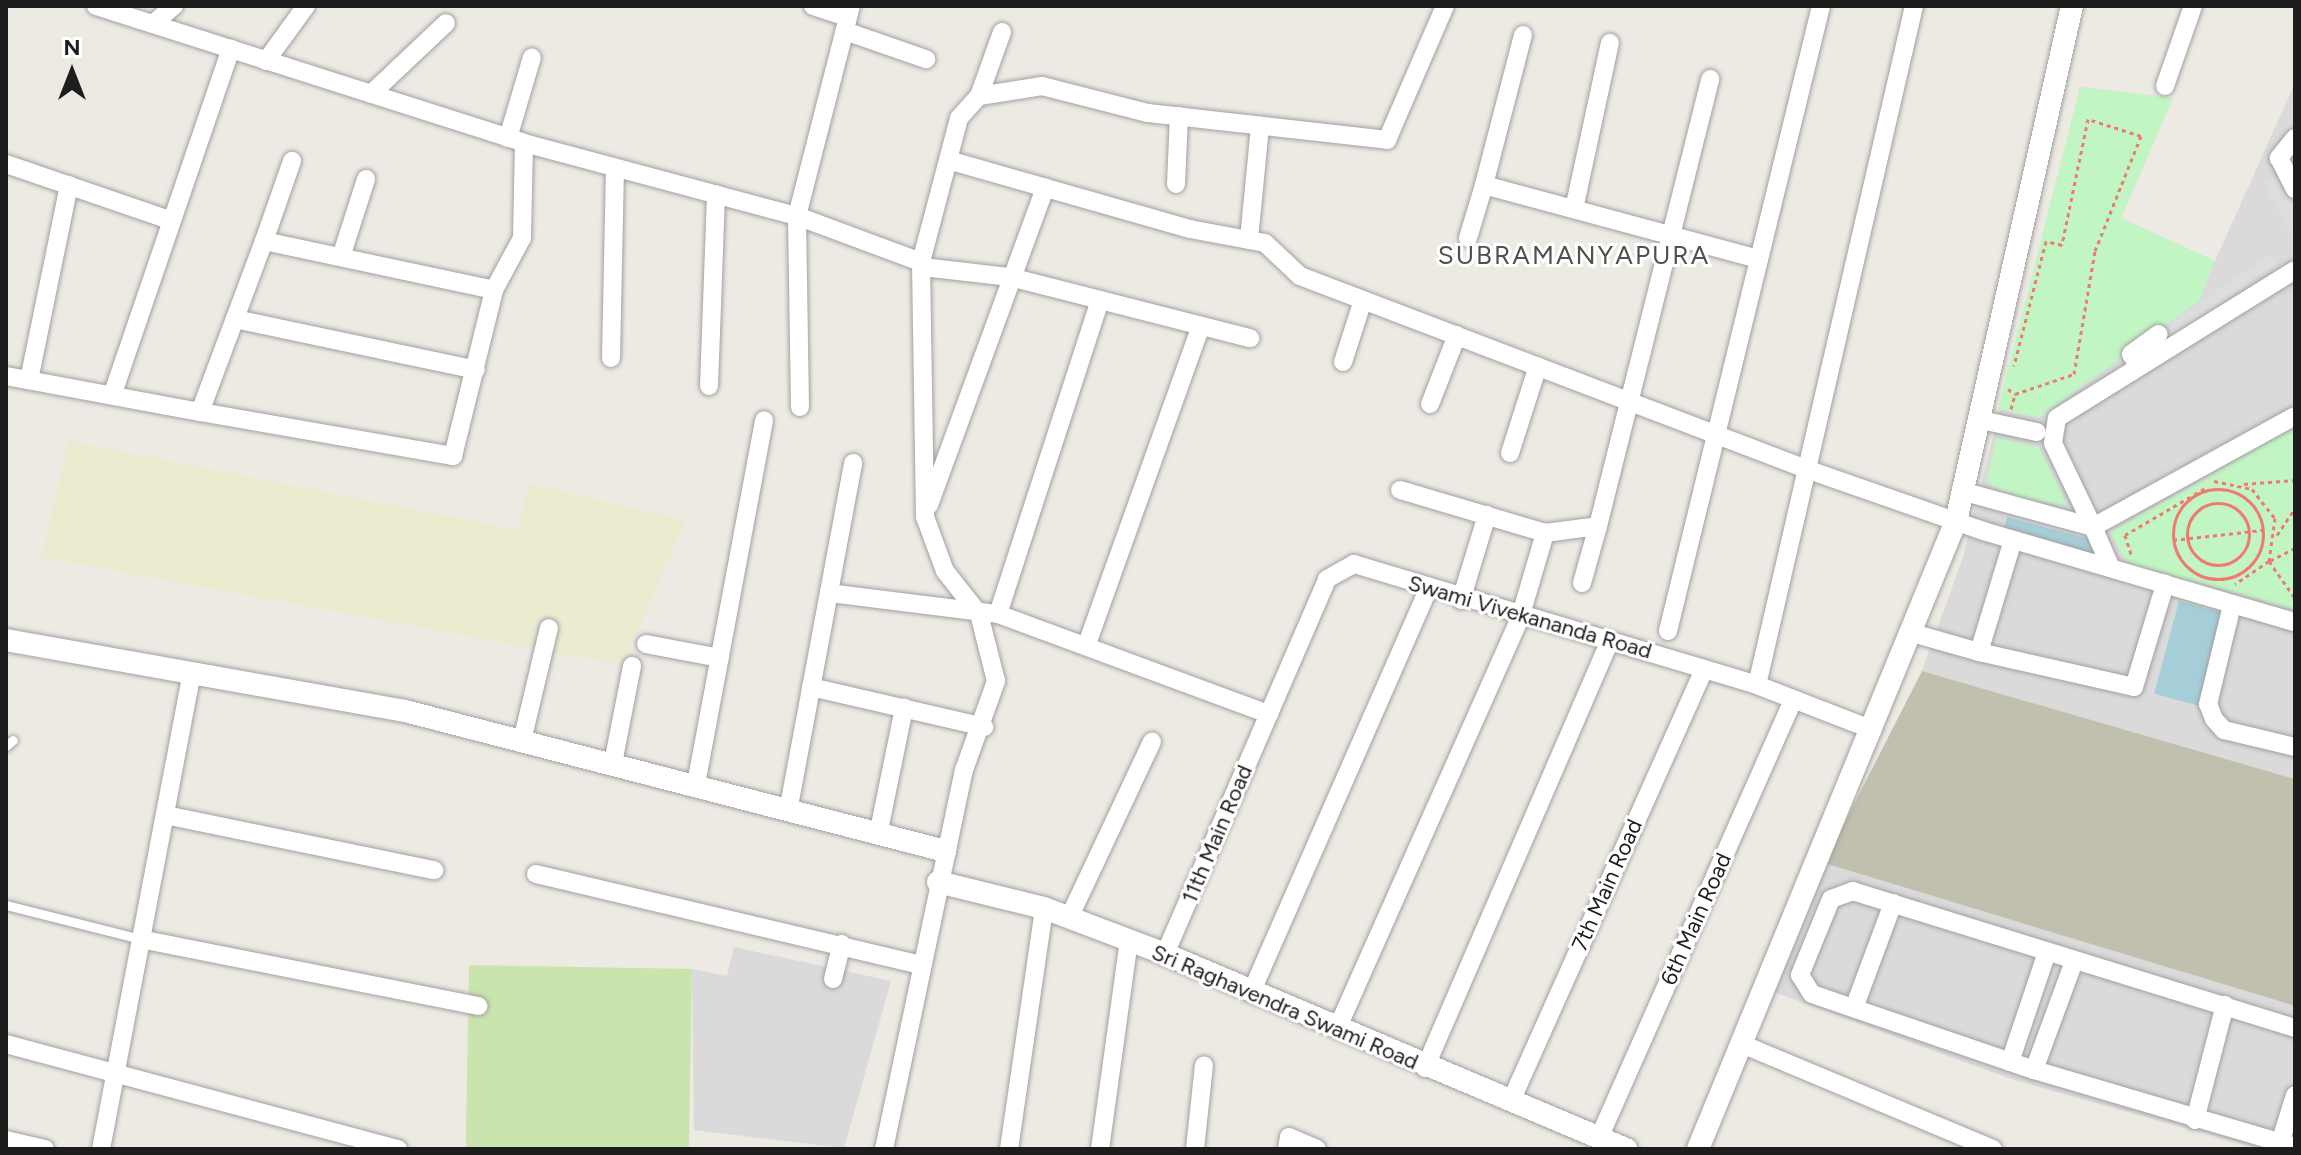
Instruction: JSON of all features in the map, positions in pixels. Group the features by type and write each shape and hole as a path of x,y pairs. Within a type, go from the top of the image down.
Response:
{"street":[{"path":"96,6 516,140 797,216 922,264 1010,277 1250,338"},
{"path":"153,24 174,6"},
{"path":"813,6 848,18 926,59"},
{"path":"979,96 1042,86 1179,116 1387,140 1445,6"},
{"path":"1668,631 1821,6"},
{"path":"1757,685 1914,6"},
{"path":"1698,1149 1744,1045 1784,933 1916,634 1956,521 1965,492 2072,6"},
{"path":"2165,86 2193,6"},
{"path":"266,61 308,9"},
{"path":"800,407 797,216 848,18"},
{"path":"371,94 446,23"},
{"path":"988,614 945,571 925,517 922,264 959,118 979,96 1002,32"},
{"path":"1468,238 1523,35"},
{"path":"1574,209 1610,43"},
{"path":"113,393 231,49"},
{"path":"6,376 113,393 441,458 457,447 494,290 522,238 516,140 532,57"},
{"path":"1582,583 1629,400 1666,233 1710,79"},
{"path":"1176,184 1179,116"},
{"path":"1249,239 1260,126"},
{"path":"2295,138 2279,158 2295,189"},
{"path":"948,160 1271,245 1300,276 1715,430 1806,469 2013,540 2111,568 2170,577 2232,605 2295,622"},
{"path":"200,412 292,161"},
{"path":"6,164 170,220"},
{"path":"611,358 615,168"},
{"path":"341,257 366,179"},
{"path":"29,380 69,185"},
{"path":"1484,185 1759,259"},
{"path":"925,517 1045,188"},
{"path":"709,386 716,194"},
{"path":"264,241 494,290"},
{"path":"2111,568 2051,429 2139,366 2295,270"},
{"path":"884,1149 920,965 964,770 984,727 996,681 988,614 1100,300"},
{"path":"1343,362 1363,300"},
{"path":"235,319 476,370"},
{"path":"1087,644 1201,326"},
{"path":"2139,366 2131,354 2159,334"},
{"path":"1430,404 1457,335"},
{"path":"1510,453 1538,366"},
{"path":"1965,492 2093,527 2295,416"},
{"path":"696,784 764,420"},
{"path":"1981,420 2037,432"},
{"path":"789,806 853,463"},
{"path":"1400,490 1545,533 1598,526"},
{"path":"1461,600 1487,515"},
{"path":"1337,1029 1520,618 1545,533"},
{"path":"1979,652 2013,540"},
{"name":"Swami Vivekananda Road","path":"1269,714 1327,579 1354,564 1520,618 1757,685 1873,730"},
{"path":"1916,634 1979,652 2134,687 2170,577"},
{"path":"1251,993 1428,589"},
{"path":"829,593 988,614 1087,644 1269,714"},
{"path":"2232,605 2208,704 2214,719 2224,730 2295,747"},
{"path":"522,741 549,628"},
{"path":"6,640 192,673 522,741 789,806 945,851"},
{"path":"1425,1068 1609,642"},
{"path":"646,644 720,658"},
{"path":"613,763 632,666"},
{"name":"7th Main Road","path":"1511,1101 1704,669"},
{"path":"101,1149 192,673"},
{"path":"811,687 984,727"},
{"name":"6th Main Road","path":"1599,1138 1793,701"},
{"path":"879,830 904,708"},
{"name":"11th Main Road","path":"1165,954 1269,714"},
{"path":"1069,918 1152,742"},
{"path":"165,815 434,870"},
{"path":"536,874 842,944 920,965"},
{"name":"Sri Raghavendra Swami Road","path":"938,882 1044,908 1129,940 1425,1068 1626,1149"},
{"path":"2295,1028 1893,903 1842,893 1831,899 1810,953 1802,988 2034,1070 2288,1145 2295,1095"},
{"path":"1854,1008 1893,903"},
{"path":"1009,1149 1044,908"},
{"path":"1784,933 1817,934"},
{"path":"1784,933 1810,953"},
{"path":"140,939 478,1006"},
{"path":"1100,1149 1129,940"},
{"path":"833,979 842,944"},
{"path":"2010,1062 2047,952"},
{"path":"2034,1070 2074,961"},
{"path":"2195,1120 2225,1005"},
{"path":"6,1044 398,1149"},
{"path":"1744,1045 1993,1149"},
{"path":"1195,1149 1204,1065"},
{"path":"1287,1149 1289,1137 1317,1149"},
{"path":"6,1140 45,1149"}],"lane":[{"path":"6,905 140,939"}],"path":[{"path":"2088,119 2141,136 2095,251 2074,374 2015,394 2007,391 2046,241 2062,245 2088,119"},
{"path":"2007,425 2015,394"},
{"path":"2197,471 2216,482 2241,484 2295,480"},
{"path":"2132,558 2125,535 2209,488 2245,498 2262,530 2253,563 2228,578 2186,567 2173,540 2179,511 2209,488 2216,482 2229,474"},
{"path":"2241,484 2269,507 2276,539"},
{"path":"2214,504 2233,508 2249,531 2238,558 2220,565 2200,560 2188,538 2196,513 2214,504"},
{"path":"2269,561 2276,539 2295,508"},
{"path":"2173,540 2262,530"},
{"path":"2233,585 2295,548"},
{"path":"2269,561 2295,601"},
{"path":"2170,577 2246,588"},
{"path":"2232,605 2233,585"},
{"path":"2283,599 2295,601"}],"shaded area":[{"path":"2295,83 2295,779 1922,671 1963,557 2080,87 2173,98 2121,218 2215,261"},
{"path":"2277,176 2295,209 2294,241 2263,183"},
{"path":"2270,254 2277,264 2165,342 2159,332"},
{"path":"1922,671 2295,779 2295,1006 1824,863"},
{"path":"1824,863 2295,1006 2295,1149 2260,1149 2011,1079 1771,991"},
{"path":"734,947 891,981 844,1148 694,1130 692,969 727,976"}],"green space":[{"path":"2080,87 2173,98 2121,218 2215,261 2200,300 2039,418 1998,409"},
{"path":"2295,427 2295,609 2128,564 2110,532"},
{"path":"1996,438 2039,447 2068,506 2006,494 1987,482"},
{"path":"69,441 518,530 528,484 685,520 623,665 41,557"},
{"path":"469,965 692,969 689,1149 466,1148"}],"water":[{"path":"2007,517 2097,541 2093,556 2003,531"},
{"path":"2179,601 2226,614 2201,706 2154,694"}],"district":[{"name":"SUBRAMANYAPURA","path":"1574,256"}]}
